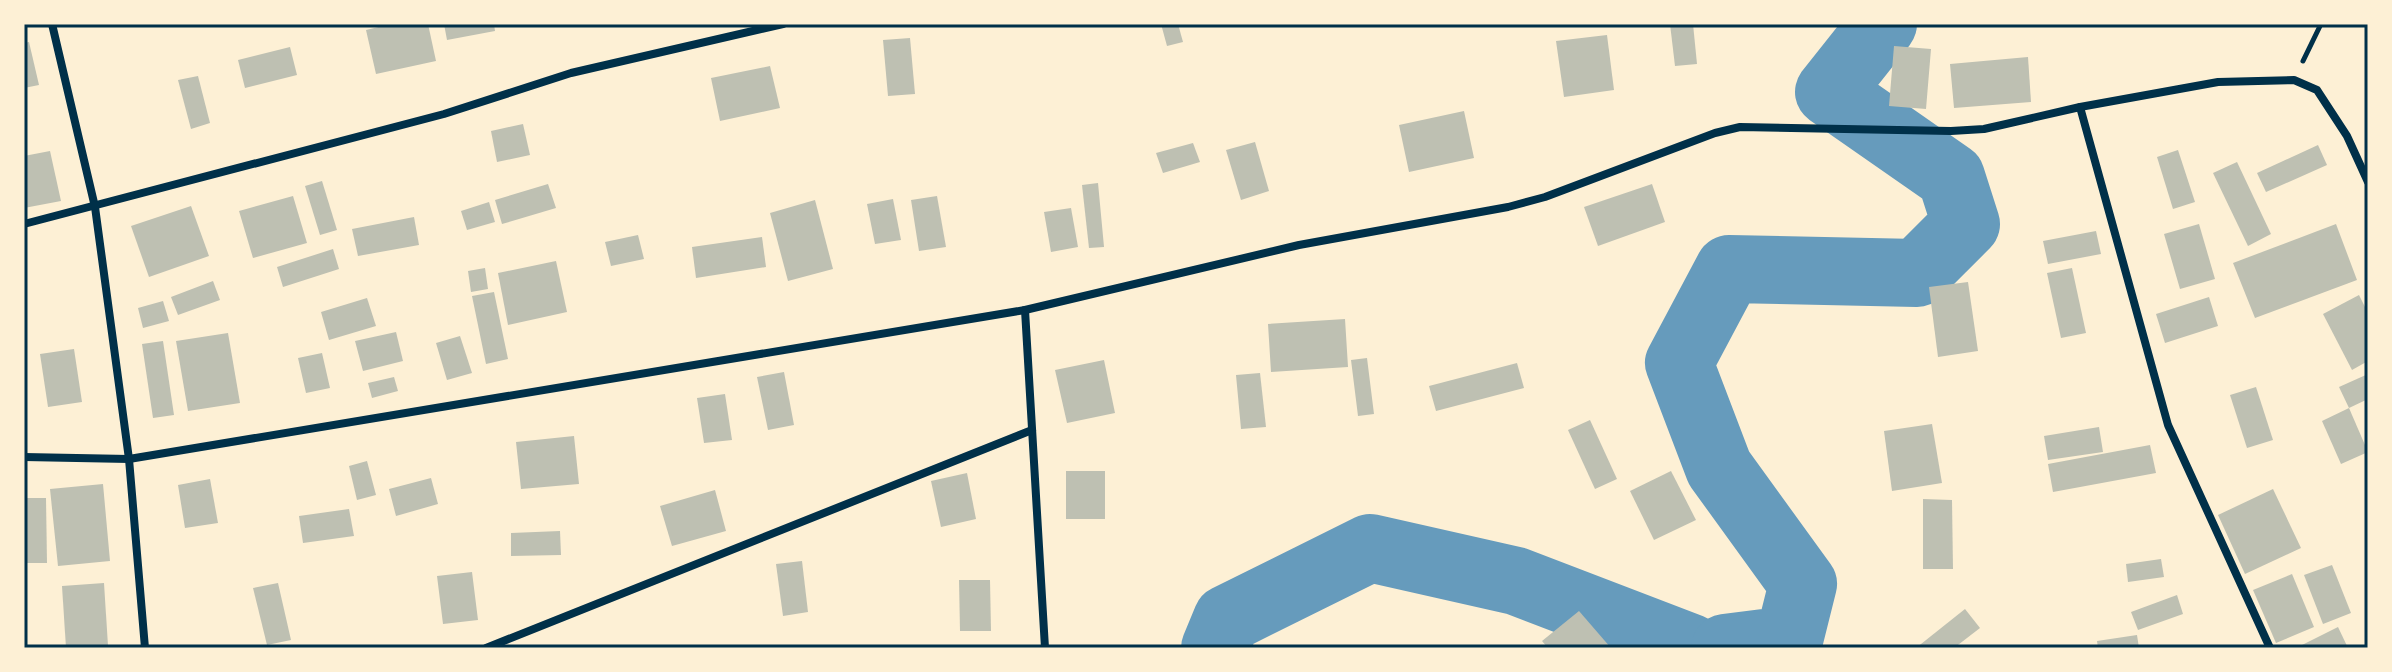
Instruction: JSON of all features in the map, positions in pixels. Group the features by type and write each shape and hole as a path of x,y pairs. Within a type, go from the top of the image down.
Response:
{"street":[{"path":"52,24 95,207 129,459 145,648"},
{"path":"24,224 444,114 571,73 783,24"},
{"path":"24,457 129,459 1025,310 1299,245 1508,207 1545,197 1715,133 1740,127 1984,129 2080,107 2218,82 2294,80 2317,90 2347,136 2368,182"},
{"path":"2080,107 2168,425 2270,648"},
{"path":"1025,310 1044,647"},
{"path":"486,648 1032,430"}],"path":[{"path":"2294,80 2321,24"}],"building":[{"path":"391,24 428,24 436,61 376,74 366,30"},
{"path":"444,24 494,24 495,31 447,40"},
{"path":"1161,24 1178,24 1183,42 1167,46"},
{"path":"1670,24 1693,24 1697,64 1675,66"},
{"path":"1607,35 1614,90 1564,97 1556,41"},
{"path":"910,38 915,94 888,96 883,40"},
{"path":"29,42 39,85 24,88 24,43"},
{"path":"1894,46 1931,49 1926,109 1889,106"},
{"path":"290,47 297,75 245,88 238,60"},
{"path":"2028,57 2031,102 1954,108 1950,64"},
{"path":"770,66 780,108 720,121 711,78"},
{"path":"198,76 210,123 191,129 178,80"},
{"path":"1464,111 1474,158 1409,172 1399,125"},
{"path":"523,124 530,155 497,162 491,131"},
{"path":"1255,142 1269,191 1241,200 1226,150"},
{"path":"1193,143 1200,162 1163,173 1156,153"},
{"path":"2318,145 2327,165 2266,192 2257,173"},
{"path":"2178,150 2195,202 2173,209 2157,157"},
{"path":"50,151 61,201 24,208 24,156"},
{"path":"2237,162 2271,234 2248,246 2213,173"},
{"path":"322,181 337,230 320,235 305,186"},
{"path":"1098,183 1104,247 1089,248 1082,185"},
{"path":"548,184 556,208 502,224 495,200"},
{"path":"1652,184 1665,222 1598,246 1584,207"},
{"path":"293,196 307,243 253,258 239,211"},
{"path":"937,196 946,247 919,251 911,200"},
{"path":"893,199 901,240 875,244 867,204"},
{"path":"815,200 833,269 788,281 770,213"},
{"path":"489,202 495,222 467,230 461,211"},
{"path":"191,206 209,256 149,277 131,226"},
{"path":"1071,208 1078,247 1051,252 1044,212"},
{"path":"414,217 419,245 358,256 352,229"},
{"path":"2199,224 2215,279 2180,289 2164,234"},
{"path":"2336,224 2357,280 2255,318 2233,263"},
{"path":"2096,231 2101,254 2048,264 2043,241"},
{"path":"638,235 644,259 611,266 605,242"},
{"path":"762,237 766,267 696,278 692,247"},
{"path":"333,249 339,269 283,287 277,267"},
{"path":"556,261 567,312 508,325 498,273"},
{"path":"485,268 488,289 471,292 468,271"},
{"path":"2072,268 2086,333 2061,338 2047,273"},
{"path":"213,281 220,300 178,315 171,297"},
{"path":"1968,282 1978,351 1938,357 1929,287"},
{"path":"494,292 508,359 486,364 472,296"},
{"path":"2359,295 2368,313 2368,361 2352,370 2323,314"},
{"path":"2209,297 2218,326 2165,343 2156,314"},
{"path":"367,298 376,326 329,340 321,312"},
{"path":"163,301 169,321 143,328 138,308"},
{"path":"1345,319 1348,367 1271,372 1268,324"},
{"path":"396,332 403,361 363,371 355,341"},
{"path":"228,333 240,403 188,411 176,341"},
{"path":"460,336 472,373 447,380 436,343"},
{"path":"163,341 174,415 153,418 142,344"},
{"path":"74,349 82,402 48,407 40,354"},
{"path":"322,353 330,388 306,393 298,358"},
{"path":"1367,358 1374,414 1358,416 1351,360"},
{"path":"1104,360 1115,413 1067,423 1055,370"},
{"path":"1517,363 1524,388 1436,411 1429,386"},
{"path":"784,372 794,425 768,430 757,377"},
{"path":"1260,373 1266,427 1241,429 1236,375"},
{"path":"2368,374 2368,399 2349,408 2339,387"},
{"path":"394,377 398,391 372,398 368,383"},
{"path":"2256,387 2273,440 2247,448 2230,395"},
{"path":"725,394 732,440 704,443 697,398"},
{"path":"2349,408 2368,452 2341,464 2322,421"},
{"path":"1590,420 1617,479 1595,489 1568,430"},
{"path":"1932,424 1942,483 1892,491 1884,431"},
{"path":"2099,427 2103,452 2048,460 2044,436"},
{"path":"574,436 579,484 521,489 516,442"},
{"path":"2150,445 2156,473 2053,492 2048,464"},
{"path":"367,461 376,495 357,500 349,466"},
{"path":"1066,471 1105,471 1105,519 1066,519"},
{"path":"1671,471 1696,520 1654,540 1630,491"},
{"path":"967,473 976,519 941,527 931,481"},
{"path":"431,478 438,504 396,516 389,489"},
{"path":"210,479 218,523 185,528 178,485"},
{"path":"103,484 110,561 58,566 50,489"},
{"path":"2273,489 2301,548 2245,574 2218,515"},
{"path":"715,490 726,531 672,546 660,506"},
{"path":"24,498 46,498 47,563 24,563"},
{"path":"1923,499 1952,500 1953,569 1923,569"},
{"path":"349,509 354,536 303,543 299,516"},
{"path":"560,531 561,555 511,556 511,533"},
{"path":"2161,559 2164,577 2128,582 2126,564"},
{"path":"802,561 808,612 783,616 776,564"},
{"path":"2332,565 2351,613 2323,624 2304,575"},
{"path":"472,572 478,620 443,624 437,576"},
{"path":"2292,574 2314,627 2276,643 2253,590"},
{"path":"959,580 990,580 991,631 960,631"},
{"path":"104,583 108,646 66,648 62,586"},
{"path":"278,583 291,640 267,645 253,588"},
{"path":"2177,595 2183,614 2138,630 2131,612"},
{"path":"1965,609 1980,628 1954,648 1916,648"},
{"path":"1579,611 1611,648 1548,648 1542,641"},
{"path":"2338,627 2348,648 2296,648"},
{"path":"2137,635 2139,648 2098,648 2097,641"}],"waterway":[{"path":"1725,648 1789,640 1803,584 1719,468 1679,363 1729,269 1917,273 1966,224 1951,177 1829,92 1883,24"},
{"path":"1215,648 1227,619 1370,548 1516,581 1691,648"}]}
